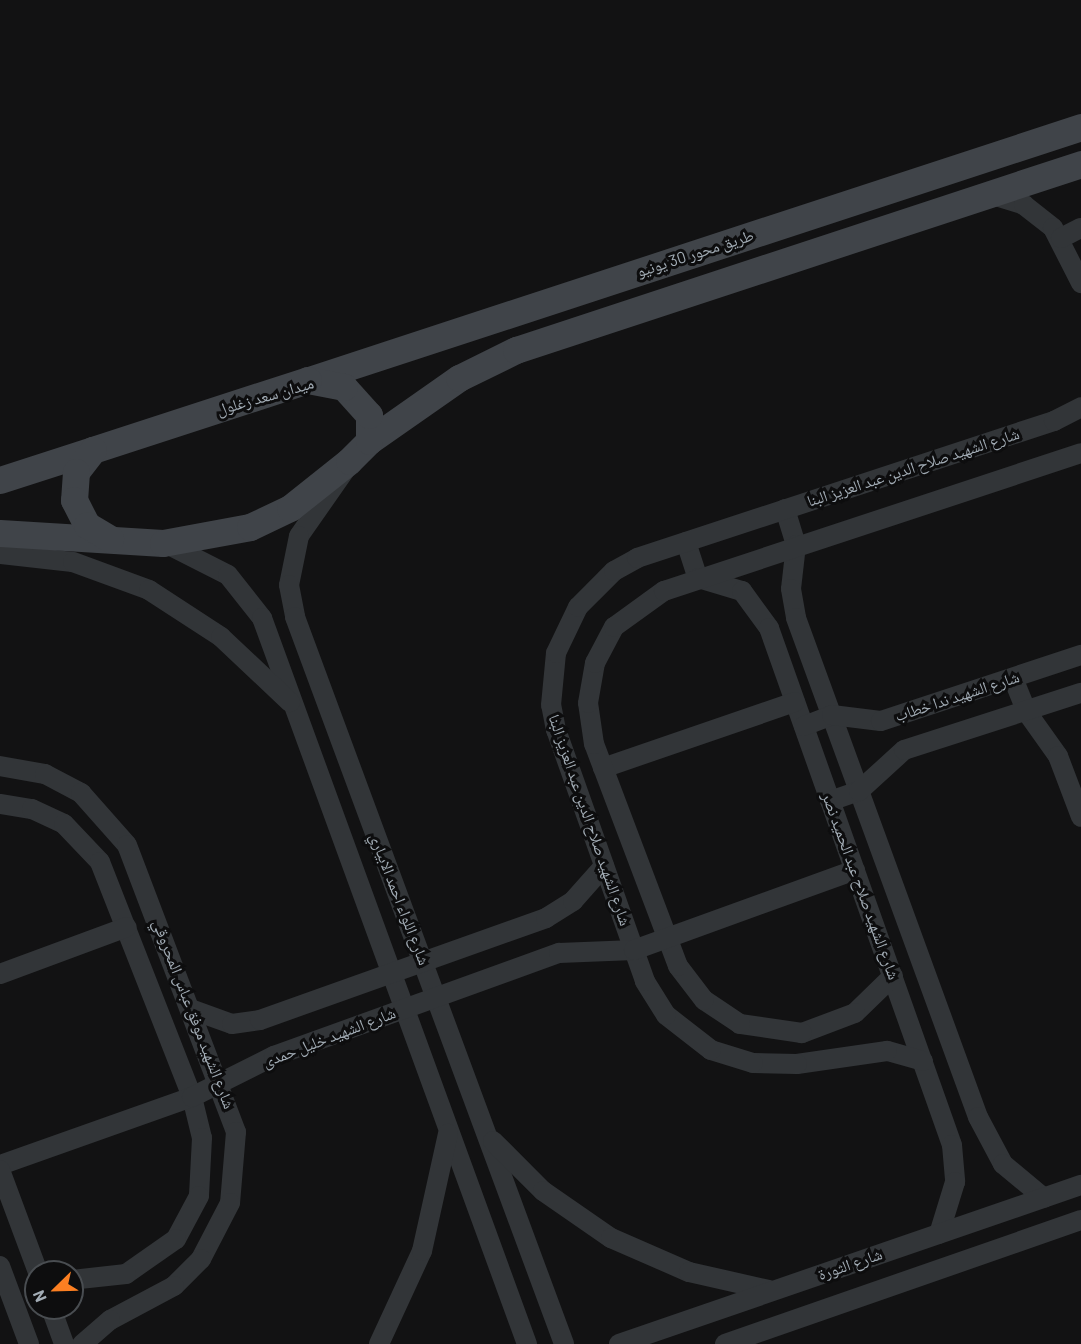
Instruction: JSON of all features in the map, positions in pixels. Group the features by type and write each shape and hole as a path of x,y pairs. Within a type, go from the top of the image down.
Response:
{"street":[{"name":"طريق محور 30 يونيو","path":"308,380 1081,127"},
{"path":"0,533 163,543 208,539 270,518 349,461 369,441 459,378 516,350 1081,164"},
{"path":"989,194 1024,205 1061,238 1081,283"},
{"path":"1061,238 1081,228"},
{"name":"ميدان سعد زغلول","path":"93,450 308,380 333,382 355,394 369,415 369,441"},
{"name":"شارع الشهيد صلاح الدين عبد العزيز البنا","path":"923,1061 887,1051 775,1065 732,1058 695,1040 666,1015 634,950 565,755 553,713 551,679 565,629 583,600 614,571 686,542 1081,407"},
{"path":"0,480 93,450"},
{"path":"93,450 76,472 74,500 87,525 110,539"},
{"name":"شارع الشهيد صلاح الدين عبد العزيز البنا","path":"893,976 869,1003 840,1022 802,1033 760,1030 704,1000 678,966 594,744 589,683 603,644 645,600 698,578 1081,453"},
{"name":"شارع اللواء احمد الابياري","path":"349,461 299,536 291,601 564,1344"},
{"path":"785,509 796,546"},
{"path":"686,542 698,578"},
{"name":"شارع اللواء احمد الابياري","path":"163,543 213,564 252,602 296,708 527,1344"},
{"name":"شارع الشهيد صلاح عبد الحميد نصر","path":"796,546 791,574 794,610 984,1134 1016,1177 1044,1198"},
{"path":"0,554 73,562 149,590 221,637 296,708"},
{"name":"شارع الشهيد صلاح عبد الحميد نصر","path":"698,578 729,584 753,602 804,726 923,1061 955,1163 952,1200 939,1234"},
{"name":"شارع الشهيد ندا خطاب","path":"832,715 881,721 1081,655"},
{"path":"1013,678 1026,711 1058,756 1081,817"},
{"path":"831,801 859,791 904,750 1081,693"},
{"path":"603,768 795,702"},
{"path":"804,726 832,715"},
{"path":"565,755 594,744"},
{"name":"شارع الشهيد موفق عباس المحروقي","path":"0,766 45,774 99,808 127,845 222,1085 238,1156 230,1203 213,1243 174,1286 110,1320 82,1344"},
{"name":"شارع الشهيد موفق عباس المحروقي","path":"0,804 48,816 77,835 108,878 192,1097 204,1159 199,1196 186,1226 140,1268 111,1278 84,1279"},
{"path":"193,1010 218,1022 246,1023 392,973 546,918 573,901 604,866"},
{"name":"شارع الشهيد خليل حمدى","path":"0,1165 192,1097 222,1085 274,1056 559,952 634,950 855,870"},
{"path":"874,924 903,913"},
{"path":"0,974 127,927"},
{"path":"144,969 173,958"},
{"path":"379,1344 422,1251 448,1128"},
{"path":"486,1132 543,1191 610,1238 689,1272 772,1291"},
{"path":"0,1170 35,1260"},
{"name":"شارع الثورة","path":"619,1344 1081,1185"},
{"name":"شارع الثورة","path":"726,1344 1081,1220"},
{"path":"0,1266 29,1344"},
{"path":"55,1320 64,1344"}]}
